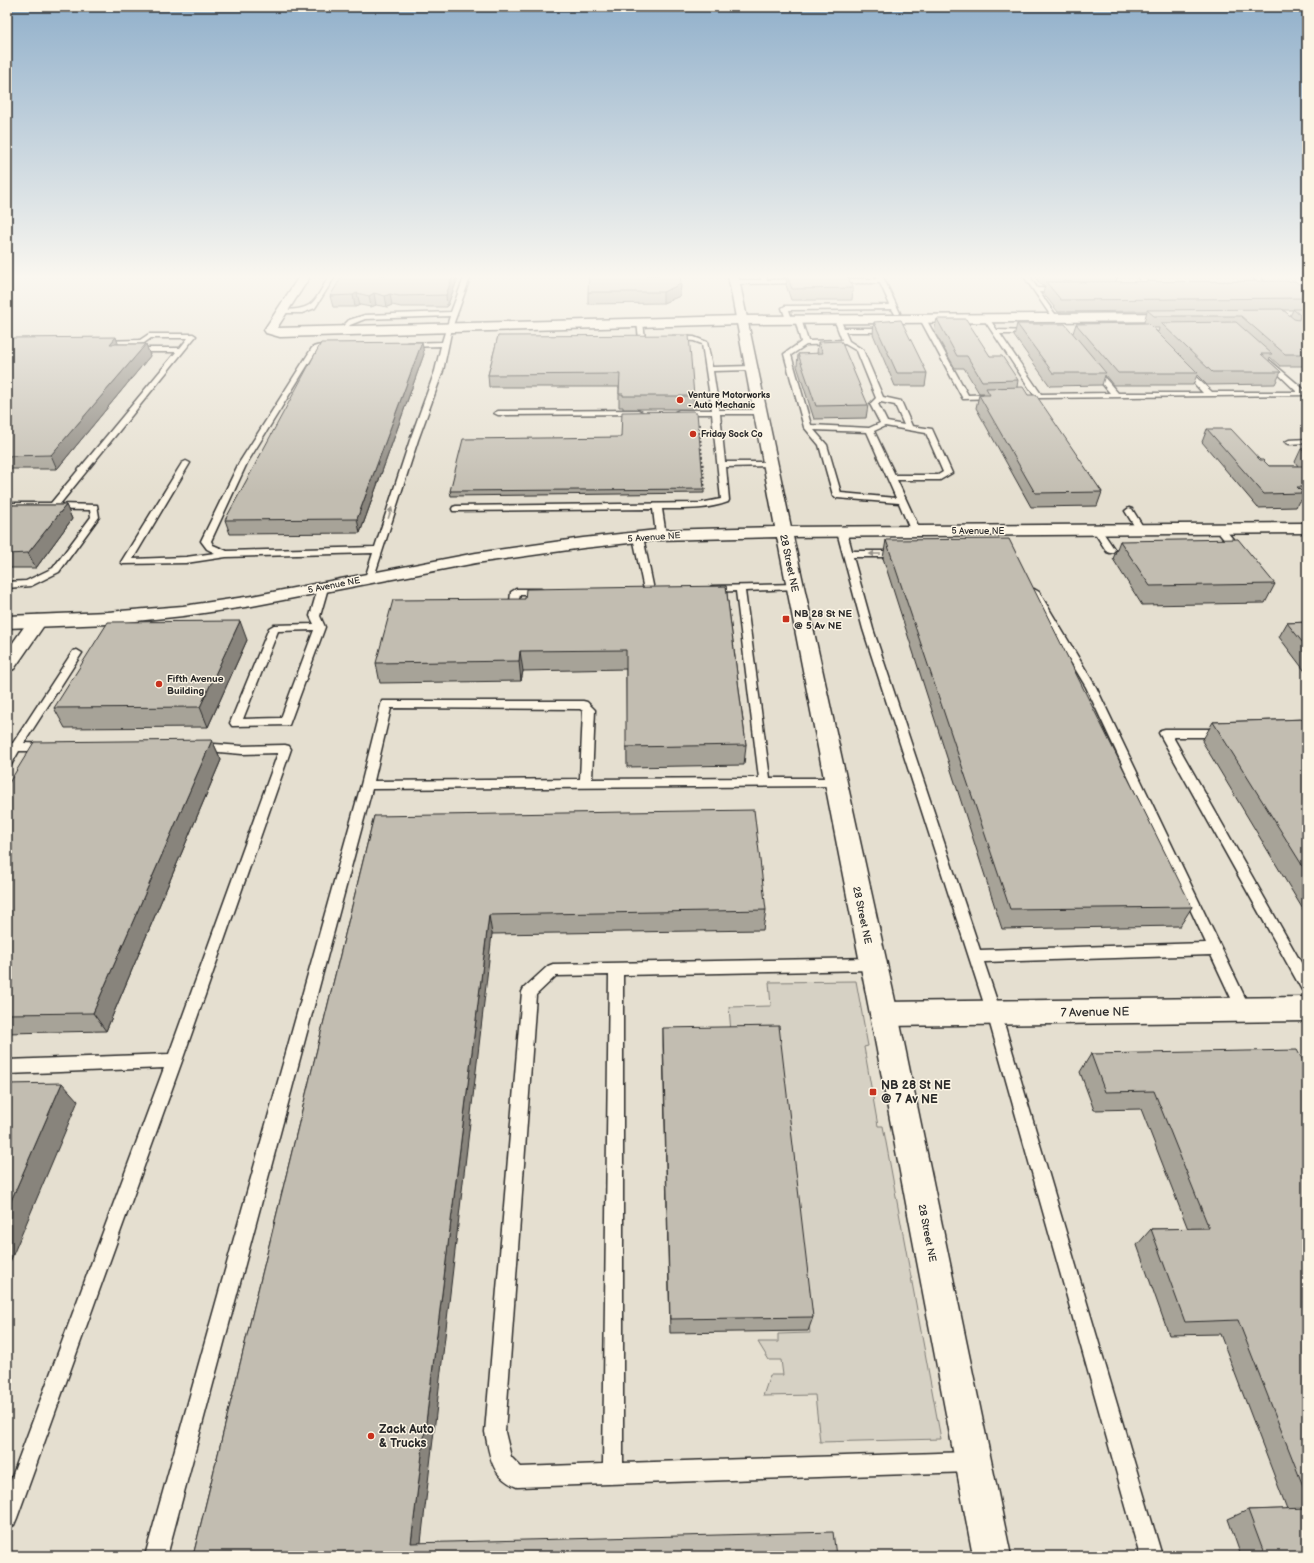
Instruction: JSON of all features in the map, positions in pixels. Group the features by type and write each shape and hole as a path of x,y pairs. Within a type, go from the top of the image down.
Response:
{"street":[{"name":"28 Street NE","path":"746,348 884,1014 992,1556"},
{"name":"5 Avenue NE","path":"7,622 108,618 183,612 323,588 476,558 583,543 661,535 784,532 916,532 1003,537 1097,530 1307,528"},
{"path":"7,665 38,621"},
{"name":"7 Avenue NE","path":"884,1014 1307,1009"}],"lane":[{"path":"136,348 135,349 141,350 180,350"},
{"path":"226,554 210,547 206,541 243,463 314,348 316,348"},
{"path":"370,578 414,440 439,371 445,348"},
{"path":"456,509 700,506 714,504 725,500 716,412 706,348"},
{"path":"797,348 787,354 808,427 823,445 837,495 901,501"},
{"path":"856,348 860,350 880,400"},
{"path":"939,348 966,397 1003,396"},
{"path":"1005,348 1035,396 1304,394 1264,357"},
{"path":"53,506 180,350"},
{"path":"1087,361 1116,396"},
{"path":"1179,363 1210,395"},
{"path":"710,369 750,368"},
{"path":"884,424 874,404 880,400 898,403 909,428"},
{"path":"498,413 647,412"},
{"path":"673,412 759,412"},
{"path":"808,427 870,430 884,424 929,431 948,473 940,477 892,478"},
{"path":"870,430 916,532"},
{"path":"1289,442 1307,441"},
{"path":"186,463 126,562 186,560 226,554 378,550"},
{"path":"722,465 770,464"},
{"path":"7,506 94,507 94,517 56,570 28,584 7,585"},
{"path":"657,507 661,535"},
{"path":"1129,511 1142,530"},
{"path":"1220,529 1238,551"},
{"path":"1097,530 1110,550"},
{"path":"842,532 868,629 994,1013 1151,1556"},
{"path":"638,537 649,590"},
{"path":"848,554 911,554"},
{"path":"1028,581 1091,687 1244,1010"},
{"path":"702,589 795,587"},
{"path":"320,627 274,628 236,723 285,722 320,627 315,616 323,588"},
{"path":"740,588 765,782"},
{"path":"498,606 514,605 516,592 555,592"},
{"path":"7,762 12,747 77,653"},
{"path":"156,1556 367,785 386,704 583,705 589,710 586,783"},
{"path":"1236,732 1165,733 1307,986"},
{"path":"7,1518 174,1061 285,749 242,750 188,746"},
{"path":"12,747 63,747"},
{"path":"367,785 835,782"},
{"path":"975,956 1215,949"},
{"path":"873,964 553,970 529,992 495,1432 502,1463 517,1477 974,1462"},
{"path":"613,1474 616,969"},
{"path":"7,1067 174,1061"}],"path":[{"path":"699,434 706,495"}],"shaded area":[{"path":"7,348 1307,348 1307,1556 7,1556"},
{"path":"856,981 868,1046 864,1047 878,1126 883,1126 941,1439 820,1442 815,1395 763,1396 770,1375 783,1375 781,1360 769,1360 758,1342 778,1342 778,1334 810,1333 777,1044 732,1045 729,1007 771,1006 769,982"}],"building":[{"path":"7,348 143,348 51,455 7,456"},
{"path":"318,348 420,348 357,519 225,520"},
{"path":"495,348 690,348 694,396 623,396 623,394 619,394 620,374 488,375"},
{"path":"821,348 844,348 868,405 816,406 798,354 823,353"},
{"path":"886,348 915,348 927,373 897,373"},
{"path":"953,348 985,348 990,356 1002,356 1018,380 982,381 967,356 957,356"},
{"path":"1035,348 1085,348 1106,373 1053,373"},
{"path":"1097,348 1173,348 1198,373 1118,373"},
{"path":"1187,348 1265,348 1272,354 1261,354 1281,372 1212,372"},
{"path":"1278,348 1307,348 1307,354 1285,354"},
{"path":"1023,387 1028,395 1036,395 1102,492 1035,493 979,395 990,395 986,388"},
{"path":"694,411 697,413 704,489 450,491 463,439 621,437 622,412"},
{"path":"1207,429 1231,429 1260,460 1263,460 1269,466 1304,466 1307,469 1307,487 1297,487 1303,493 1264,494"},
{"path":"1301,449 1307,449 1307,455"},
{"path":"7,505 66,505 28,553 7,554"},
{"path":"1009,539 1192,907 1010,909 886,540"},
{"path":"1238,539 1275,584 1150,586 1120,541"},
{"path":"726,586 746,745 626,747 626,650 520,651 519,661 376,663 393,600 525,599 526,589"},
{"name":"Fifth Avenue Building","path":"240,621 200,707 54,708 108,622"},
{"path":"1307,622 1307,648 1287,623"},
{"path":"1307,719 1307,873 1213,722"},
{"path":"212,740 93,1013 7,1014 7,786 34,742"},
{"path":"754,810 766,910 489,915 411,1543 833,1532 836,1556 193,1556 374,816"},
{"path":"779,1026 813,1317 670,1319 663,1028"},
{"path":"1297,1050 1307,1068 1307,1496 1238,1320 1185,1322 1151,1229 1209,1228 1154,1091 1105,1092 1091,1054"},
{"path":"62,1083 7,1210 7,1084"},
{"path":"1307,1508 1307,1556 1265,1556 1248,1510"}],"place":[{"name":"Venture Motorworks - Auto Mechanic","path":"680,400"},
{"name":"Friday Sock Co","path":"693,434"},
{"name":"NB 28 St NE @ 5 Av NE","path":"786,619"},
{"name":"Fifth Avenue Building","path":"159,684"},
{"name":"NB 28 St NE @ 7 Av NE","path":"873,1092"},
{"name":"Zack Auto & Trucks","path":"371,1436"}]}
